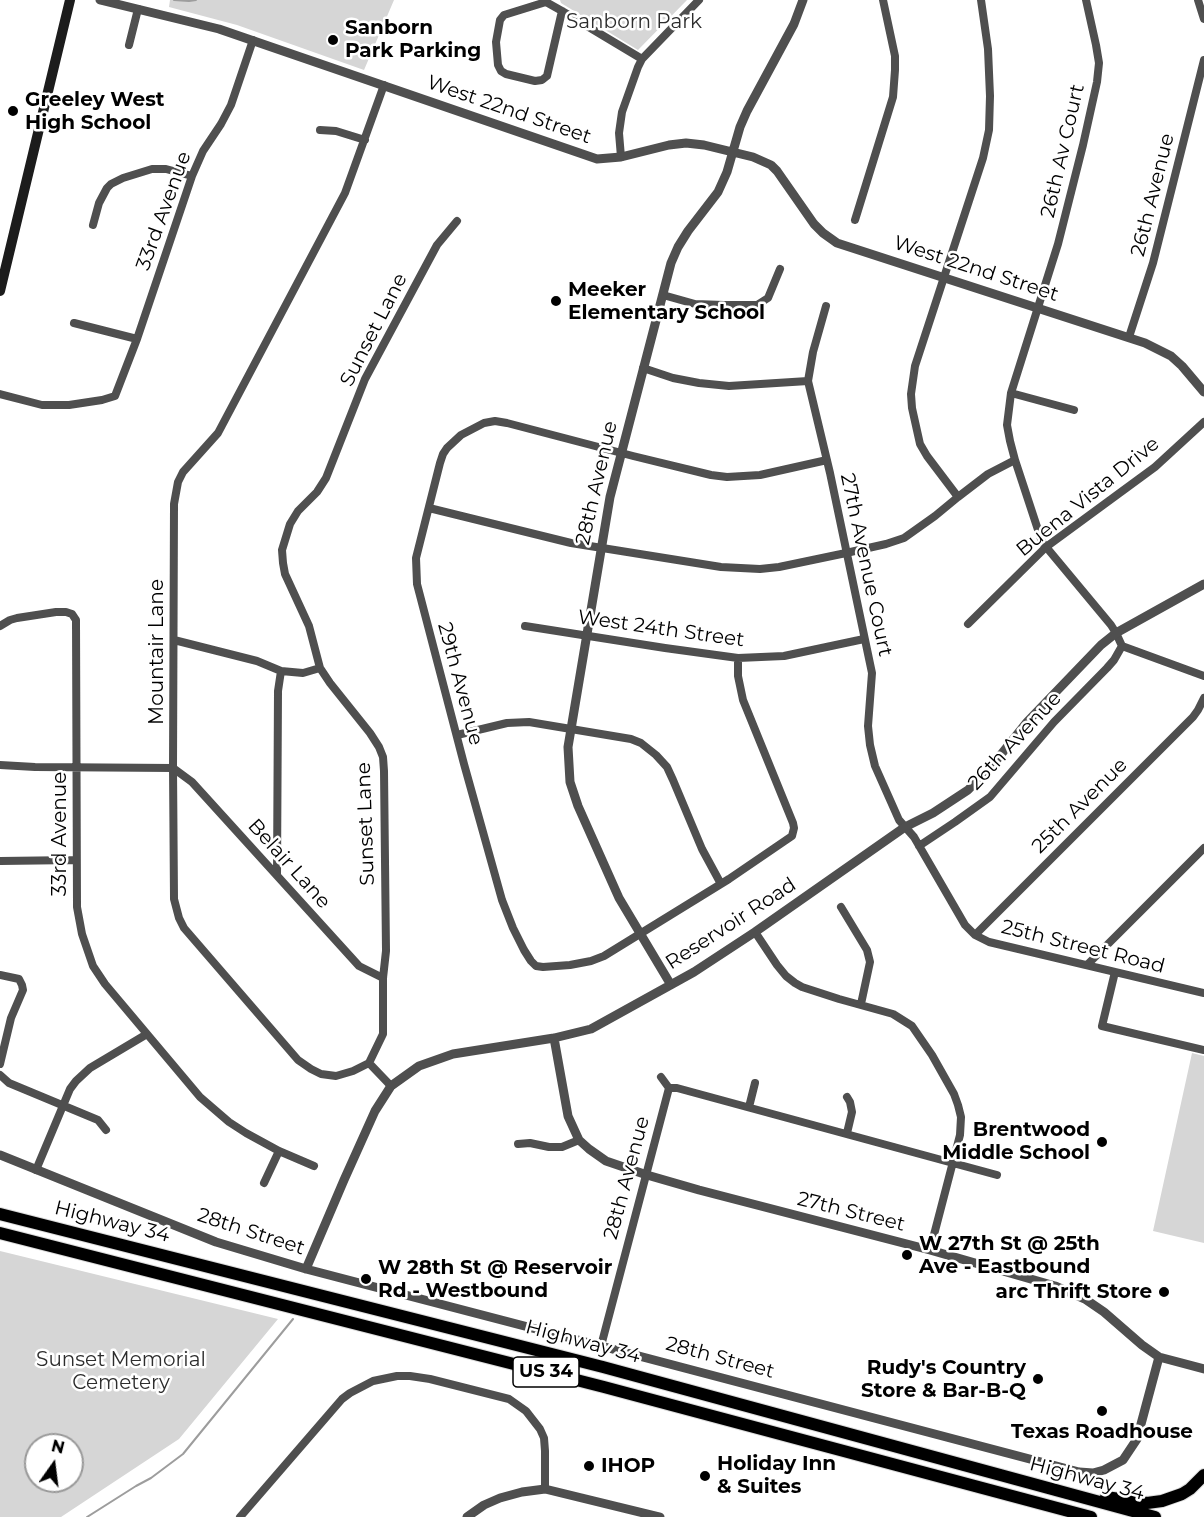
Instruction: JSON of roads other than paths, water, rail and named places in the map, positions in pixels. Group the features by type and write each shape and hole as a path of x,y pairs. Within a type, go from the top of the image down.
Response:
{"highway":[{"name":"Highway 34","path":"0,1214 603,1367 1155,1517"},
{"name":"Highway 34","path":"0,1233 592,1384 1091,1517"},
{"path":"1064,1492 1081,1491 1147,1503 1182,1494 1204,1475"},
{"path":"1047,1505 1075,1517"}],"main road":[{"path":"0,291 70,0"}],"street":[{"name":"West 22nd Street","path":"100,0 219,29 586,156 605,159 621,157 686,143 753,157 771,165 785,181 814,224 837,243 1130,337 1171,356 1202,386"},
{"path":"621,157 619,134 622,112 634,75 642,59 699,0"},
{"name":"28th Avenue","path":"671,985 610,882 573,795 568,766 568,747 610,497 671,263 688,231 718,192 747,111 794,24 803,0"},
{"path":"855,220 893,97 895,56 883,0"},
{"path":"958,496 920,444 911,394 915,366 983,158 989,130 988,49 981,0"},
{"name":"26th Av Court","path":"1086,0 1099,63 1097,82 1058,244 1011,393 1007,425 1015,460 1042,542 1116,633 1122,646"},
{"path":"1198,0 1204,19"},
{"path":"562,11 547,76 535,81 501,71 498,65 496,42 500,20 508,12 546,2 562,11 642,59"},
{"path":"129,45 138,9"},
{"name":"33rd Avenue","path":"0,394 42,405 69,405 115,396 137,339 192,176 202,151 231,105 253,40"},
{"name":"26th Avenue","path":"1130,337 1153,262 1204,60"},
{"name":"Mountair Lane","path":"369,1063 336,1076 311,1070 298,1060 184,928 178,918 174,898 174,504 178,482 183,472 218,434 345,194 384,85"},
{"path":"320,130 336,131 365,140"},
{"path":"93,225 99,203 107,188 123,178 152,169 166,169 192,176"},
{"name":"Sunset Lane","path":"369,1063 383,1034 383,978 386,951 383,757 370,733 320,668 309,626 285,574 282,550 287,529 298,511 326,478 365,379 437,245 457,221"},
{"path":"663,295 695,304 757,305 768,298 780,269"},
{"name":"27th Avenue Court","path":"826,306 813,352 808,381 872,673 868,726 871,752 899,820 905,827"},
{"path":"74,322 137,339"},
{"path":"643,368 673,378 729,386 808,381"},
{"path":"1011,393 1074,410"},
{"name":"Buena Vista Drive","path":"968,624 1046,547 1155,467 1204,422"},
{"name":"29th Avenue","path":"621,453 507,423 484,423 461,435 447,448 440,463 416,558 417,584 502,900 531,961 536,966 551,967 591,961 604,956 640,933"},
{"path":"621,453 692,472 727,477 760,475 826,460"},
{"path":"429,508 572,543 721,567 760,569 846,554 904,538 988,474 1015,460"},
{"name":"Reservoir Road","path":"306,1269 375,1111 392,1086 418,1066 453,1054 554,1038 591,1029 694,972 905,827 958,798 996,762 1027,722 1076,670 1116,633 1204,584"},
{"name":"33rd Avenue","path":"0,626 17,618 56,612 72,614 76,620 77,907 82,934 93,966 105,984 200,1097 237,1128 279,1151 314,1166"},
{"name":"West 24th Street","path":"525,626 738,658 784,656 864,639"},
{"path":"174,640 257,661 281,671 303,673 320,668"},
{"path":"1122,646 1204,676"},
{"name":"26th Avenue","path":"919,846 990,798 1054,722 1114,660 1122,646"},
{"path":"640,933 721,884 789,839 793,834 793,823 743,700 738,676 738,658"},
{"path":"277,875 278,691 281,671"},
{"name":"25th Avenue","path":"975,935 1193,717 1204,698"},
{"path":"457,735 512,722 530,722 641,743 656,754 667,767 702,849 721,884"},
{"path":"0,765 173,768"},
{"name":"Belair Lane","path":"173,768 192,782 359,966 383,978"},
{"name":"25th Street Road","path":"905,827 914,837 964,925 975,935 989,942 1204,993"},
{"path":"1087,965 1204,848"},
{"path":"0,861 76,860"},
{"path":"841,907 867,950 870,962 861,1004"},
{"path":"755,932 786,976 795,983 894,1014 912,1026 954,1094 961,1117 960,1135 930,1251"},
{"path":"1115,972 1102,1026 1204,1050"},
{"path":"0,975 16,978 21,982 23,990 11,1018 0,1064"},
{"path":"36,1170 70,1089 82,1074 147,1034"},
{"name":"27th Street","path":"554,1038 565,1108 579,1140 606,1161 751,1204 1055,1286 1085,1299 1104,1312 1159,1358 1204,1369"},
{"path":"369,1063 392,1086"},
{"path":"0,1075 9,1083 98,1120 106,1130"},
{"path":"661,1077 669,1088 677,1088 998,1174"},
{"path":"749,1107 755,1083"},
{"name":"28th Avenue","path":"601,1346 669,1088"},
{"path":"847,1097 852,1112 847,1133"},
{"path":"519,1144 562,1147 579,1140"},
{"path":"264,1183 279,1151"},
{"name":"28th Street","path":"0,1155 216,1242 306,1269 1079,1472 1093,1473 1123,1460 1137,1439 1159,1358"},
{"path":"240,1517 342,1400 373,1381 397,1376 430,1379 509,1399 517,1404 534,1420 544,1438 545,1489"},
{"path":"468,1517 484,1505 500,1498 545,1489 621,1512 660,1517"}],"waterway":[{"path":"174,0 196,0"},
{"path":"87,1517 151,1478 183,1454 293,1319"}],"place":[{"name":"Sanborn Park Parking","path":"333,40"},
{"name":"Greeley West High School","path":"13,111"},
{"name":"Meeker Elementary School","path":"556,301"},
{"name":"Brentwood Middle School","path":"1102,1142"},
{"name":"W 27th St @ 25th Ave - Eastbound","path":"907,1255"},
{"name":"W 28th St @ Reservoir Rd - Westbound","path":"366,1279"},
{"name":"arc Thrift Store","path":"1164,1292"},
{"name":"Rudy's Country Store & Bar-B-Q","path":"1038,1379"},
{"name":"Texas Roadhouse","path":"1102,1411"},
{"name":"IHOP","path":"589,1466"},
{"name":"Holiday Inn & Suites","path":"705,1476"}],"park label":[{"name":"Sanborn Park","path":"634,22"},
{"name":"Sunset Memorial Cemetery","path":"121,1372"}]}
